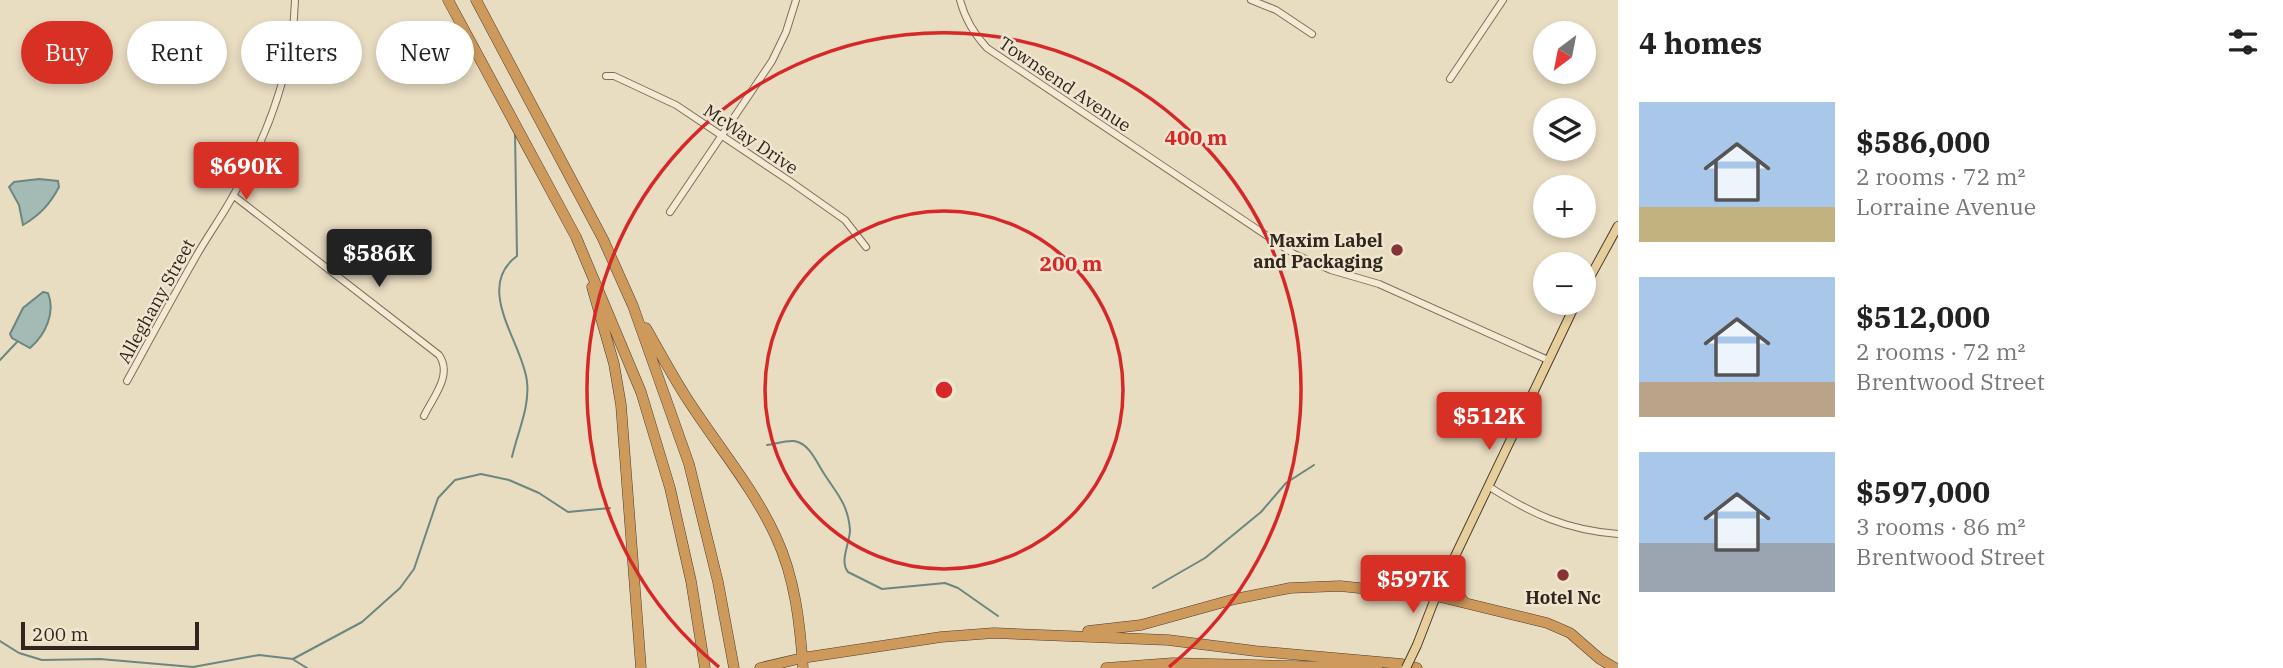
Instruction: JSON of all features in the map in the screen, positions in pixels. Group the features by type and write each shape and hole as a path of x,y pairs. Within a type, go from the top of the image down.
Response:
{"highway":[{"path":"448,0 576,237 641,392 670,488 691,581 705,667"},
{"path":"476,0 603,239 633,306 689,464 718,582 733,663"},
{"path":"576,237 614,364 621,405 641,668"},
{"path":"633,306 686,397 754,495 777,538 798,612 802,663"},
{"path":"1451,566 1453,587 1464,602"},
{"path":"1049,633 1142,625 1235,599 1290,588 1340,586 1436,596 1562,628 1615,668"},
{"path":"760,668 802,663 941,637 994,633 1049,633 1168,640 1402,664 1417,668"},
{"path":"1106,668 1173,663 1377,668"}],"main road":[{"path":"1596,266 1618,226"},
{"path":"1406,668 1436,596 1570,315"}],"street":[{"name":"Alleghany Street","path":"127,382 195,258 234,196 257,150 278,97 289,58 295,0"},
{"path":"670,212 772,61 786,32 796,0"},
{"name":"Townsend Avenue","path":"960,0 974,34 987,48 1294,254 1331,270 1379,284 1548,360"},
{"path":"1251,0 1276,10 1312,34"},
{"path":"1450,79 1503,0"},
{"name":"McWay Drive","path":"606,76 614,76 676,105 845,220 866,247"},
{"path":"234,196 439,355 444,376 424,416"},
{"path":"1488,486 1537,515 1567,527 1618,534"}],"water":[{"path":"39,179 58,181 59,187 44,209 23,225 19,205 9,187 14,182"},
{"path":"43,292 48,293 50,316 40,337 30,348 12,338 10,334 23,308"}],"waterway":[{"path":"512,457 525,411 527,391 524,367 500,300 500,284 505,269 517,256 515,132"},
{"path":"0,360 17,342"},
{"path":"767,445 799,442 815,458 847,512 850,535 845,563 848,572 882,589 945,583 958,588 998,616"},
{"path":"1153,588 1205,558 1261,512 1286,483 1314,465"},
{"path":"0,641 19,653 42,660 100,659 193,667 259,655 293,659 362,622 400,588 414,569 438,498 455,480 481,474 509,480 539,493 568,512 610,508"},
{"path":"294,660 307,668"}],"place":[{"name":"Maxim Label and Packaging","path":"1397,250"},
{"name":"Hotel Nc","path":"1563,575"}]}
